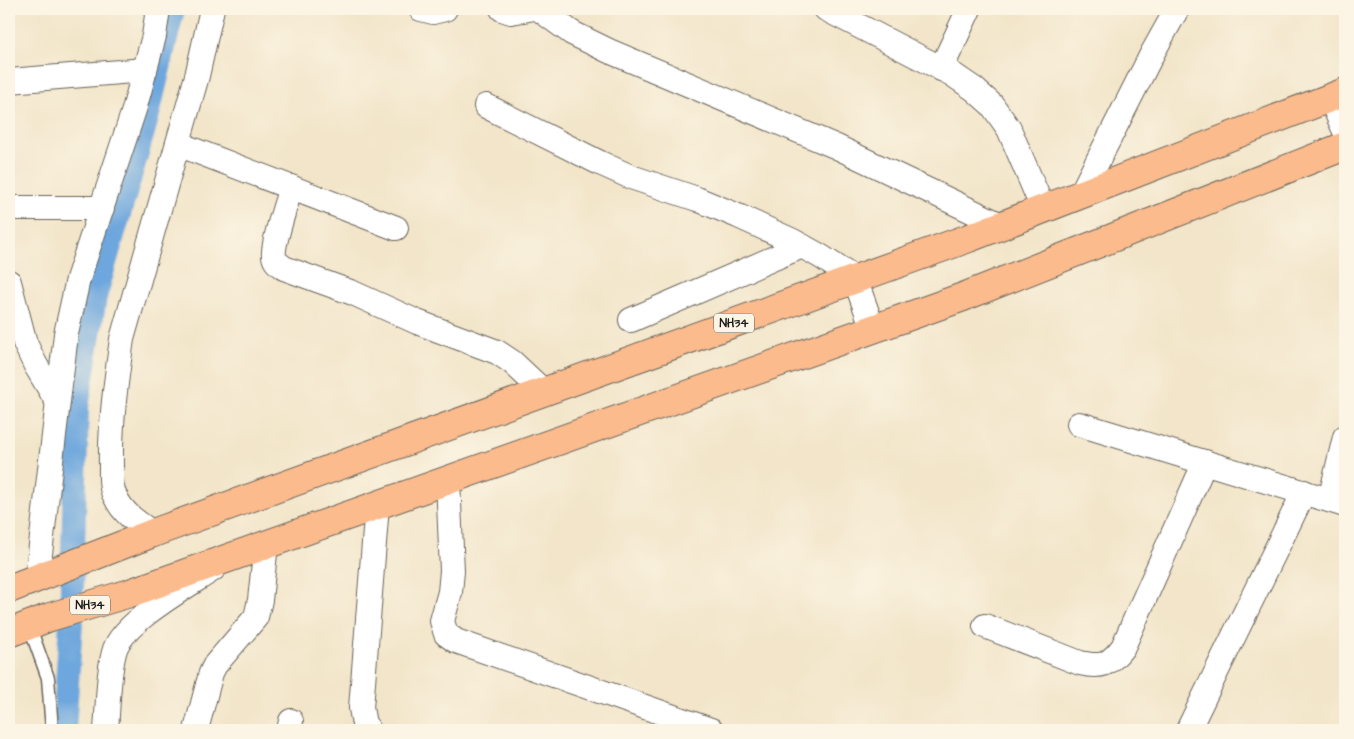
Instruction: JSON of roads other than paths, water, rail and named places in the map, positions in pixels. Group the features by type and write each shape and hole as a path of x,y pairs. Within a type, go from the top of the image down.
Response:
{"highway":[{"name":"NH34","path":"9,589 153,533 1001,226 1337,95"},
{"name":"NH34","path":"29,625 130,593 963,297 1345,146"}],"street":[{"path":"44,576 57,401 66,334 76,288 134,110 154,36 158,9"},
{"path":"153,533 132,520 114,496 111,484 110,443 122,339 198,76 212,9"},
{"path":"421,9 433,12 444,9"},
{"path":"502,9 511,12 529,9"},
{"path":"540,9 572,33 608,51 837,147 1001,226"},
{"path":"826,9 941,68 974,89 992,105 1009,129 1043,209"},
{"path":"941,68 969,9"},
{"path":"1081,194 1177,9"},
{"path":"9,81 145,70"},
{"path":"1337,95 1345,132"},
{"path":"486,106 600,164 730,212 802,246 855,279 873,329"},
{"path":"178,144 396,228"},
{"path":"291,187 274,254 277,262 284,268 353,293 416,322 497,352 512,362 544,392"},
{"path":"9,208 102,208"},
{"path":"631,320 802,246"},
{"path":"9,282 25,342 35,364 57,401"},
{"path":"1079,424 1337,502 1345,437"},
{"path":"985,626 1080,663 1103,665 1114,658 1122,647 1205,462"},
{"path":"448,480 452,571 450,592 442,621 446,634 456,641 711,730"},
{"path":"1189,728 1304,492"},
{"path":"369,730 364,724 361,708 377,505"},
{"path":"196,730 210,673 256,617 260,600 266,544"},
{"path":"106,730 115,649 124,633 142,618 234,556"}],"lane":[{"path":"29,625 48,678 52,730"}],"waterway":[{"path":"64,730 71,622 77,407 95,297 147,118 173,9"}]}
